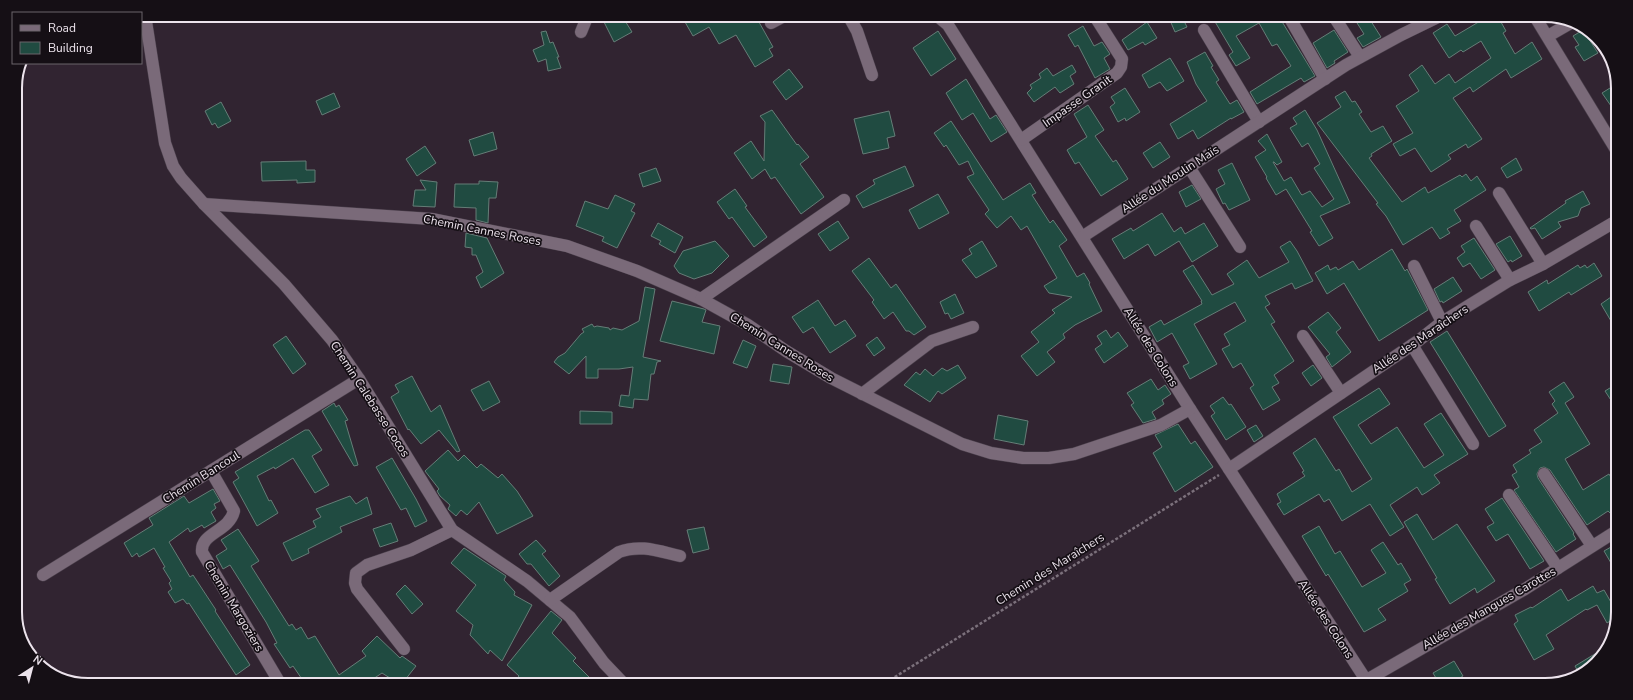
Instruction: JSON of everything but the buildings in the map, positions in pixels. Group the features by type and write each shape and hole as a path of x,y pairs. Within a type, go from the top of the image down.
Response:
{"street":[{"name":"Chemin Calebasse Cocos","path":"146,22 165,143 173,166 181,178 204,204 284,284 332,340 359,379 452,530 527,581 570,617 604,663 618,678"},
{"path":"581,32 585,22"},
{"path":"852,22 857,31 872,75"},
{"name":"Allée des Colons","path":"944,22 948,25 1021,140 1360,678"},
{"name":"Impasse Granit","path":"1021,140 1117,73 1121,67 1122,59 1098,22"},
{"path":"1292,22 1325,79"},
{"path":"1338,22 1360,57"},
{"name":"Allée du Moulin Maïs","path":"1082,237 1360,57 1428,22"},
{"path":"1539,22 1611,141"},
{"path":"1548,36 1566,26"},
{"path":"1204,30 1259,122"},
{"path":"1189,167 1240,246"},
{"path":"1499,193 1543,264"},
{"path":"701,299 844,200"},
{"name":"Chemin Cannes Roses","path":"204,204 432,219 567,246 637,270 701,299 748,325 808,365 862,394 962,444 991,453 1023,458 1049,458 1074,454 1161,425 1190,409"},
{"name":"Allée des Maraîchers","path":"1229,469 1412,345 1442,322 1510,280 1543,264 1611,224"},
{"path":"1476,226 1510,280"},
{"path":"1414,266 1442,322"},
{"path":"862,394 932,341 973,328"},
{"path":"1303,336 1342,393"},
{"path":"1412,345 1473,444"},
{"name":"Chemin Bancoul","path":"43,575 359,379"},
{"name":"Chemin Margoziers","path":"211,471 234,511 229,522 205,541 201,548 202,552 277,678"},
{"path":"1544,474 1592,546"},
{"path":"1509,495 1558,568"},
{"path":"404,649 357,589 355,583 356,573 367,565 412,550 452,530"},
{"name":"Allée des Mangues Carottes","path":"1369,678 1524,589 1611,534"},
{"path":"550,600 618,552 630,548 643,548 680,556"}],"path":[{"name":"Chemin des Maraîchers","path":"893,678 1229,469"}]}
